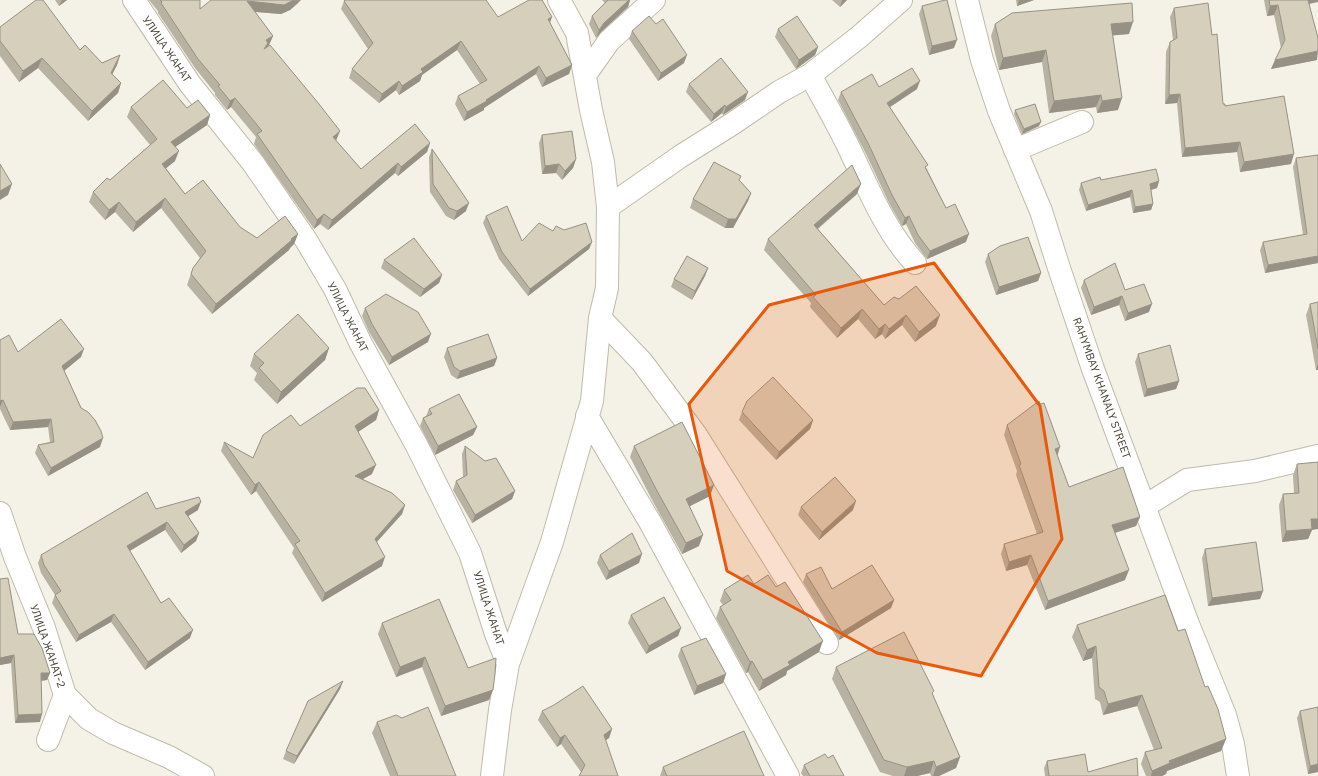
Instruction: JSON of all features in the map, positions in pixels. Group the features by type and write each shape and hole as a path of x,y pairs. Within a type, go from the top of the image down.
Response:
{"street":[{"name":"УЛИЦА ЖАНАТ","path":"134,0 190,84 253,163 306,240 331,283 361,344 417,446 470,552 496,634 508,664"},
{"path":"492,776 500,710 508,664 552,542 592,401 600,318 607,288 608,206 603,162 591,110 577,33 558,0"},
{"path":"585,75 609,41 654,0"},
{"path":"608,206 779,92 810,75 859,37 901,0"},
{"name":"RAHYMBAY KHANALY STREET","path":"967,0 982,60 999,111 1041,211 1093,370 1188,624 1225,715 1233,744 1238,776"},
{"path":"810,75 849,148 876,206 906,253 915,263"},
{"path":"1015,150 1082,122"},
{"path":"600,318 642,362 696,435 826,643"},
{"path":"587,416 650,522 788,776"},
{"path":"1145,506 1188,480 1255,470 1318,456"},
{"name":"УЛИЦА ЖАНАТ-2","path":"0,513 15,557 44,628 65,695 88,719 113,733 169,757 203,776"},
{"path":"48,740 65,695"}],"highlighted area":[{"path":"934,263 1040,406 1062,539 981,676 877,653 727,571 689,404 769,305"}],"building":[{"path":"36,0 43,0 80,50 85,45 102,63 120,55 111,73 121,83 92,111 42,58 23,71 0,41 0,27"},
{"path":"160,0 200,0 200,9 211,0 294,0 284,5 247,1 273,36 266,40 268,43 264,49 270,45 319,104 340,131 333,137 361,169 415,124 430,143 401,167 398,163 332,220 324,214 317,220 257,134 262,131 235,98 230,101 218,86 220,85 198,59"},
{"path":"486,0 498,17 529,0 542,0 552,17 548,19 572,65 546,78 539,66 486,100 487,101 467,112 458,96 487,80 461,41 421,69 423,72 402,86 399,81 382,94 352,69 373,43 344,1"},
{"path":"608,0 629,0 604,23 599,30 592,16"},
{"path":"947,0 957,40 932,46 922,6"},
{"path":"1269,0 1308,0 1318,38 1318,51 1275,60 1285,40 1278,5 1270,6"},
{"path":"1132,3 1133,22 1111,24 1122,98 1102,101 1101,95 1054,101 1046,50 1003,58 995,24 1012,13"},
{"path":"1208,3 1212,35 1217,34 1223,104 1225,104 1225,106 1284,96 1294,154 1244,162 1240,142 1185,148 1180,94 1169,95 1170,42 1177,38 1174,8"},
{"path":"649,16 656,24 663,19 687,55 661,73 632,31"},
{"path":"797,16 818,47 799,60 778,29"},
{"path":"721,58 748,92 726,107 725,105 714,114 689,84"},
{"path":"912,68 920,81 887,103 928,165 925,167 946,208 955,204 969,234 930,251 918,235 909,216 905,218 892,195 869,145 841,92 872,74 879,87"},
{"path":"163,80 187,108 198,100 210,115 171,142 179,151 162,164 185,194 203,180 240,227 257,238 285,216 298,234 216,304 191,274 193,268 206,251 165,198 136,222 119,202 109,210 93,192 107,178 110,180 157,139 131,107"},
{"path":"1035,104 1041,122 1024,129 1015,110"},
{"path":"572,131 576,159 565,171 559,164 545,166 542,135"},
{"path":"432,149 469,203 457,211 449,208 433,184"},
{"path":"1318,155 1318,256 1268,265 1263,242 1307,234 1296,158"},
{"path":"714,162 741,176 739,180 751,193 736,219 728,219 693,199"},
{"path":"0,164 12,184 0,191"},
{"path":"852,165 861,184 814,225 884,305 894,297 899,299 916,286 940,315 919,332 906,315 889,329 885,324 879,329 862,309 841,328 813,297 816,295 768,239"},
{"path":"1156,169 1159,181 1150,184 1153,204 1135,207 1132,190 1088,205 1081,183 1100,177 1101,180"},
{"path":"507,206 522,241 539,223 553,231 556,226 564,230 586,223 592,242 530,289 502,252 486,216"},
{"path":"1028,237 1041,273 999,287 988,254 1000,246"},
{"path":"414,238 442,275 424,289 384,260"},
{"path":"687,256 708,268 695,291 674,279"},
{"path":"1115,263 1125,290 1144,284 1152,304 1128,313 1122,296 1094,307 1084,280"},
{"path":"386,294 418,312 431,334 392,357 372,324 365,308"},
{"path":"1318,302 1318,349 1310,304"},
{"path":"298,314 329,348 281,392 259,368 264,363 254,354"},
{"path":"61,319 84,349 62,366 81,408 88,412 95,420 103,438 51,468 38,445 54,442 51,419 13,422 3,400 0,401 0,340 9,335 18,352"},
{"path":"488,334 497,358 460,371 454,367 447,348"},
{"path":"1170,345 1179,381 1147,389 1138,354"},
{"path":"773,377 813,420 779,452 742,412 747,401"},
{"path":"357,388 365,388 379,410 355,426 376,465 355,476 392,493 405,505 375,539 385,557 325,593 295,544 300,541 259,482 255,485 224,442 253,458 263,435 291,415 300,426"},
{"path":"459,394 477,427 438,446 423,418 432,414 429,409"},
{"path":"1039,401 1040,404 1044,403 1060,447 1055,449 1069,487 1123,467 1140,517 1112,525 1129,570 1048,601 1031,555 1009,562 1004,544 1043,532 1019,465 1021,464 1007,425"},
{"path":"682,422 714,485 686,499 703,535 686,543 634,446"},
{"path":"465,446 485,461 496,458 515,491 475,515 456,481 467,475"},
{"path":"1318,462 1318,519 1311,519 1312,529 1286,531 1283,494 1299,493 1297,464"},
{"path":"835,477 856,501 822,532 801,507"},
{"path":"147,492 156,509 199,497 201,502 185,512 199,533 184,545 167,522 127,546 161,603 169,598 193,630 148,662 114,614 79,635 55,595 61,591 44,565 41,555"},
{"path":"632,533 642,554 609,571 600,555"},
{"path":"1256,542 1263,591 1212,598 1205,549"},
{"path":"872,565 894,600 842,632 806,574 821,567 832,589"},
{"path":"748,575 754,584 768,575 776,587 785,582 823,641 788,662 790,665 763,680 752,661 750,662 720,607 731,600 724,590"},
{"path":"8,578 18,634 34,634 42,648 50,673 41,673 42,714 18,715 14,655 0,658 0,579"},
{"path":"1165,595 1178,631 1185,629 1205,687 1208,686 1218,709 1226,739 1169,761 1170,763 1152,771 1145,752 1162,748 1142,695 1108,704 1104,691 1099,687 1096,646 1087,650 1077,625"},
{"path":"664,597 681,628 649,646 631,615"},
{"path":"439,599 468,668 496,658 493,690 445,706 425,657 400,667 382,623"},
{"path":"904,632 934,691 932,693 960,757 936,767 934,761 907,767 884,760 836,667"},
{"path":"706,638 726,674 697,686 681,648"},
{"path":"343,681 297,756 286,751 308,701"},
{"path":"583,686 612,729 604,735 618,776 579,776 585,765 565,735 560,738 542,711"},
{"path":"428,707 456,776 398,776 377,722 396,715 402,718"},
{"path":"1318,707 1318,764 1310,766 1300,711"},
{"path":"744,731 764,776 667,776 663,767"},
{"path":"825,754 828,758 833,755 844,776 810,776 804,765"},
{"path":"1085,754 1088,772 1137,758 1138,776 1049,776 1047,761"}]}
